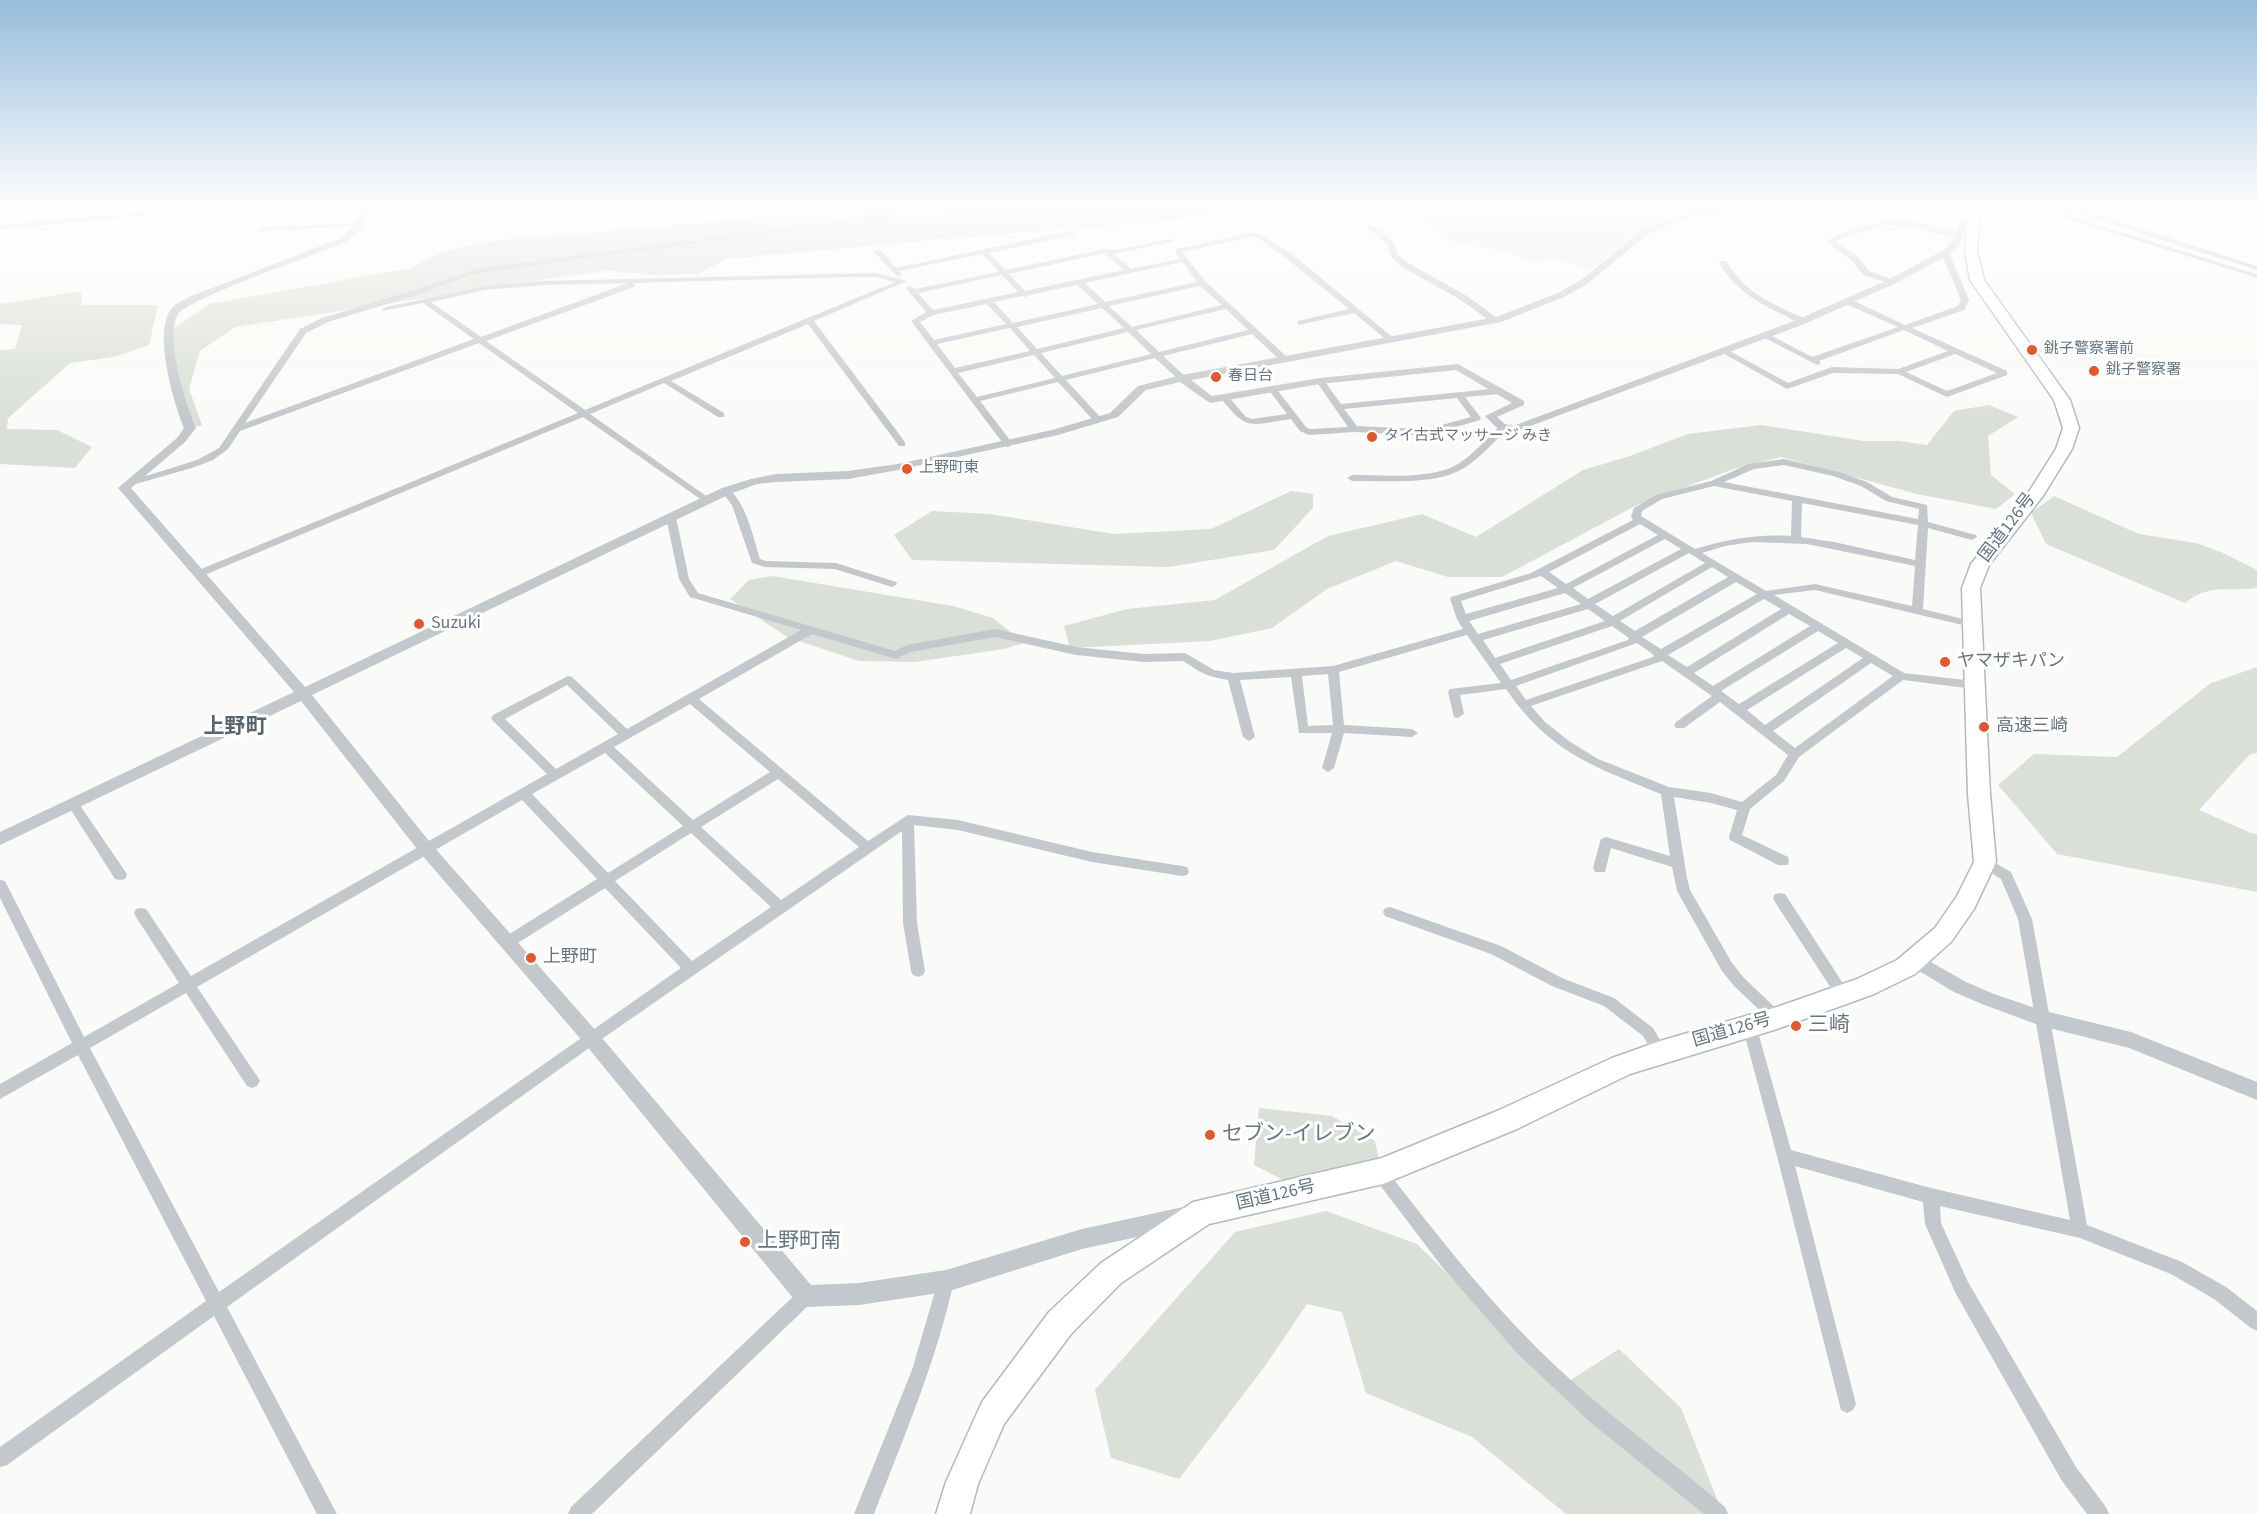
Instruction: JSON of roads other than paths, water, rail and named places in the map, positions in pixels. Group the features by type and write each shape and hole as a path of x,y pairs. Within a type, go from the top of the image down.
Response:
{"highway":[{"name":"国道126号","path":"953,1514 962,1482 993,1413 1060,1323 1111,1273 1203,1212 1378,1172 1507,1120 1621,1066 1660,1052 1777,1018 1843,995 1906,967 1943,935 1966,902 1985,862 1974,685 1971,588 1980,564 2037,492 2064,449 2071,428 2062,400 1977,278"}],"street":[{"path":"248,278 201,296 176,309 170,320 170,355 179,401 190,428 181,441 162,454 124,488 303,694 427,850 591,1038 806,1296"},
{"path":"132,482 192,464 219,453 229,443 236,429 303,331 319,323 456,278"},
{"path":"319,323 485,288 544,283 762,278"},
{"path":"888,278 903,281"},
{"path":"901,278 932,313"},
{"path":"913,292 982,278"},
{"path":"1008,278 1025,295"},
{"path":"1008,444 915,321 932,313 1104,278"},
{"path":"1197,278 1284,359"},
{"path":"1315,278 1392,340"},
{"path":"1428,278 1464,298 1494,320"},
{"path":"0,839 726,491 755,481 848,475 1008,444 1114,415 1142,388 1182,378 1494,320 1538,306 1562,295 1589,278"},
{"path":"1734,278 1750,295 1803,321"},
{"path":"1879,278 1891,282"},
{"path":"1080,283 1182,378 1210,400 1320,381 1458,367 1520,404 1491,416 1495,423 1503,428 1514,429 1765,336 1849,302 1899,278"},
{"path":"1812,360 1962,309 1965,300 1955,278"},
{"path":"236,429 640,281"},
{"path":"198,574 903,281"},
{"path":"932,343 1202,284"},
{"path":"425,301 706,500"},
{"path":"990,302 1098,420"},
{"path":"1849,302 2004,373 1947,394 1899,372"},
{"path":"954,371 1229,306"},
{"path":"1301,323 1355,310"},
{"path":"809,320 902,444"},
{"path":"975,400 1253,331"},
{"path":"1765,336 1832,370"},
{"path":"1723,351 1787,386 1832,370 1899,372 1955,351"},
{"path":"664,380 720,415"},
{"path":"1320,381 1354,429"},
{"path":"1272,389 1303,429 1309,432 1354,429 1419,432 1439,429 1477,417 1460,395"},
{"path":"1338,407 1501,392"},
{"path":"1224,398 1243,419 1251,422 1292,416"},
{"path":"1352,478 1425,476 1452,471 1468,460 1503,428"},
{"path":"1917,612 1924,507 1889,499 1864,484 1797,463 1784,462 1752,466 1714,483 1667,494 1646,503 1637,510 1636,517 1640,520 1901,676 1974,685"},
{"path":"1714,483 1923,524 1972,537"},
{"path":"726,491 737,505 756,561 765,564 836,566 892,584"},
{"path":"1796,539 1797,499"},
{"path":"671,517 684,579 694,596 896,655 907,649 995,633 1076,651 1144,657 1185,657 1196,666 1211,673 1233,677 1296,675 1333,670 1582,608 1691,551 1752,538 1796,539 1919,564"},
{"path":"1640,520 1542,572 1455,598 1462,619 1475,634 1523,705 1552,734 1594,762 1667,791 1711,798 1744,807"},
{"path":"1462,619 1560,591 1665,535"},
{"path":"1494,662 1606,625 1712,563"},
{"path":"1542,572 1739,709 1795,754"},
{"path":"1458,714 1454,692 1501,687 1507,683 1632,642 1635,636 1736,577"},
{"path":"1523,705 1657,660 1661,654 1765,594 1815,587 1971,624"},
{"path":"1687,672 1790,609"},
{"path":"1680,725 1716,693 1818,626"},
{"path":"0,1092 812,629"},
{"path":"1739,709 1847,643"},
{"path":"1765,731 1871,658"},
{"path":"1328,768 1339,729 1333,670"},
{"path":"1296,675 1304,730 1339,729 1412,733"},
{"path":"1783,861 1735,837 1744,807 1780,778 1795,754 1901,676"},
{"path":"1233,677 1248,737"},
{"path":"556,776 497,718 568,680 626,735"},
{"path":"691,698 867,847"},
{"path":"606,747 780,908"},
{"path":"508,942 778,773"},
{"path":"1667,791 1677,863 1684,891 1717,952 1739,982 1777,1018"},
{"path":"524,794 691,969"},
{"path":"73,804 120,874"},
{"path":"909,820 910,923 918,971"},
{"path":"0,1458 591,1038 909,820 958,825 1092,857 1182,871"},
{"path":"1600,868 1606,842 1677,863"},
{"path":"1985,862 2006,876 2025,919 2080,1230"},
{"path":"0,885 81,1046 327,1514"},
{"path":"1780,898 1843,995"},
{"path":"1390,912 1496,950 1557,982 1609,1002 1648,1032 1660,1052"},
{"path":"141,913 252,1081"},
{"path":"1915,960 1960,987 2041,1018 2131,1040 2257,1091"},
{"path":"1749,1025 1785,1156 1846,1404"},
{"path":"1785,1156 1931,1196 2080,1230 2176,1268 2220,1293 2257,1322"},
{"path":"1378,1172 1449,1265 1542,1366 1581,1403 1657,1462 1718,1514"},
{"path":"1931,1196 1933,1224 1962,1288 2069,1474 2099,1514"},
{"path":"578,1514 806,1296 859,1294 946,1281 1082,1239 1203,1212"},
{"path":"864,1514 920,1377 939,1314 946,1281"}],"place":[{"name":"銚子警察署前","path":"2032,350"},
{"name":"銚子警察署","path":"2094,371"},
{"name":"春日台","path":"1216,377"},
{"name":"タイ古式マッサージ みき","path":"1372,437"},
{"name":"上野町東","path":"907,469"},
{"name":"Suzuki","path":"419,624"},
{"name":"ヤマザキパン","path":"1945,662"},
{"name":"高速三崎","path":"1984,727"},
{"name":"上野町","path":"531,958"},
{"name":"三崎","path":"1796,1026"},
{"name":"セブン-イレブン","path":"1210,1135"},
{"name":"上野町南","path":"745,1242"}],"district":[{"name":"上野町","path":"235,728"}]}
